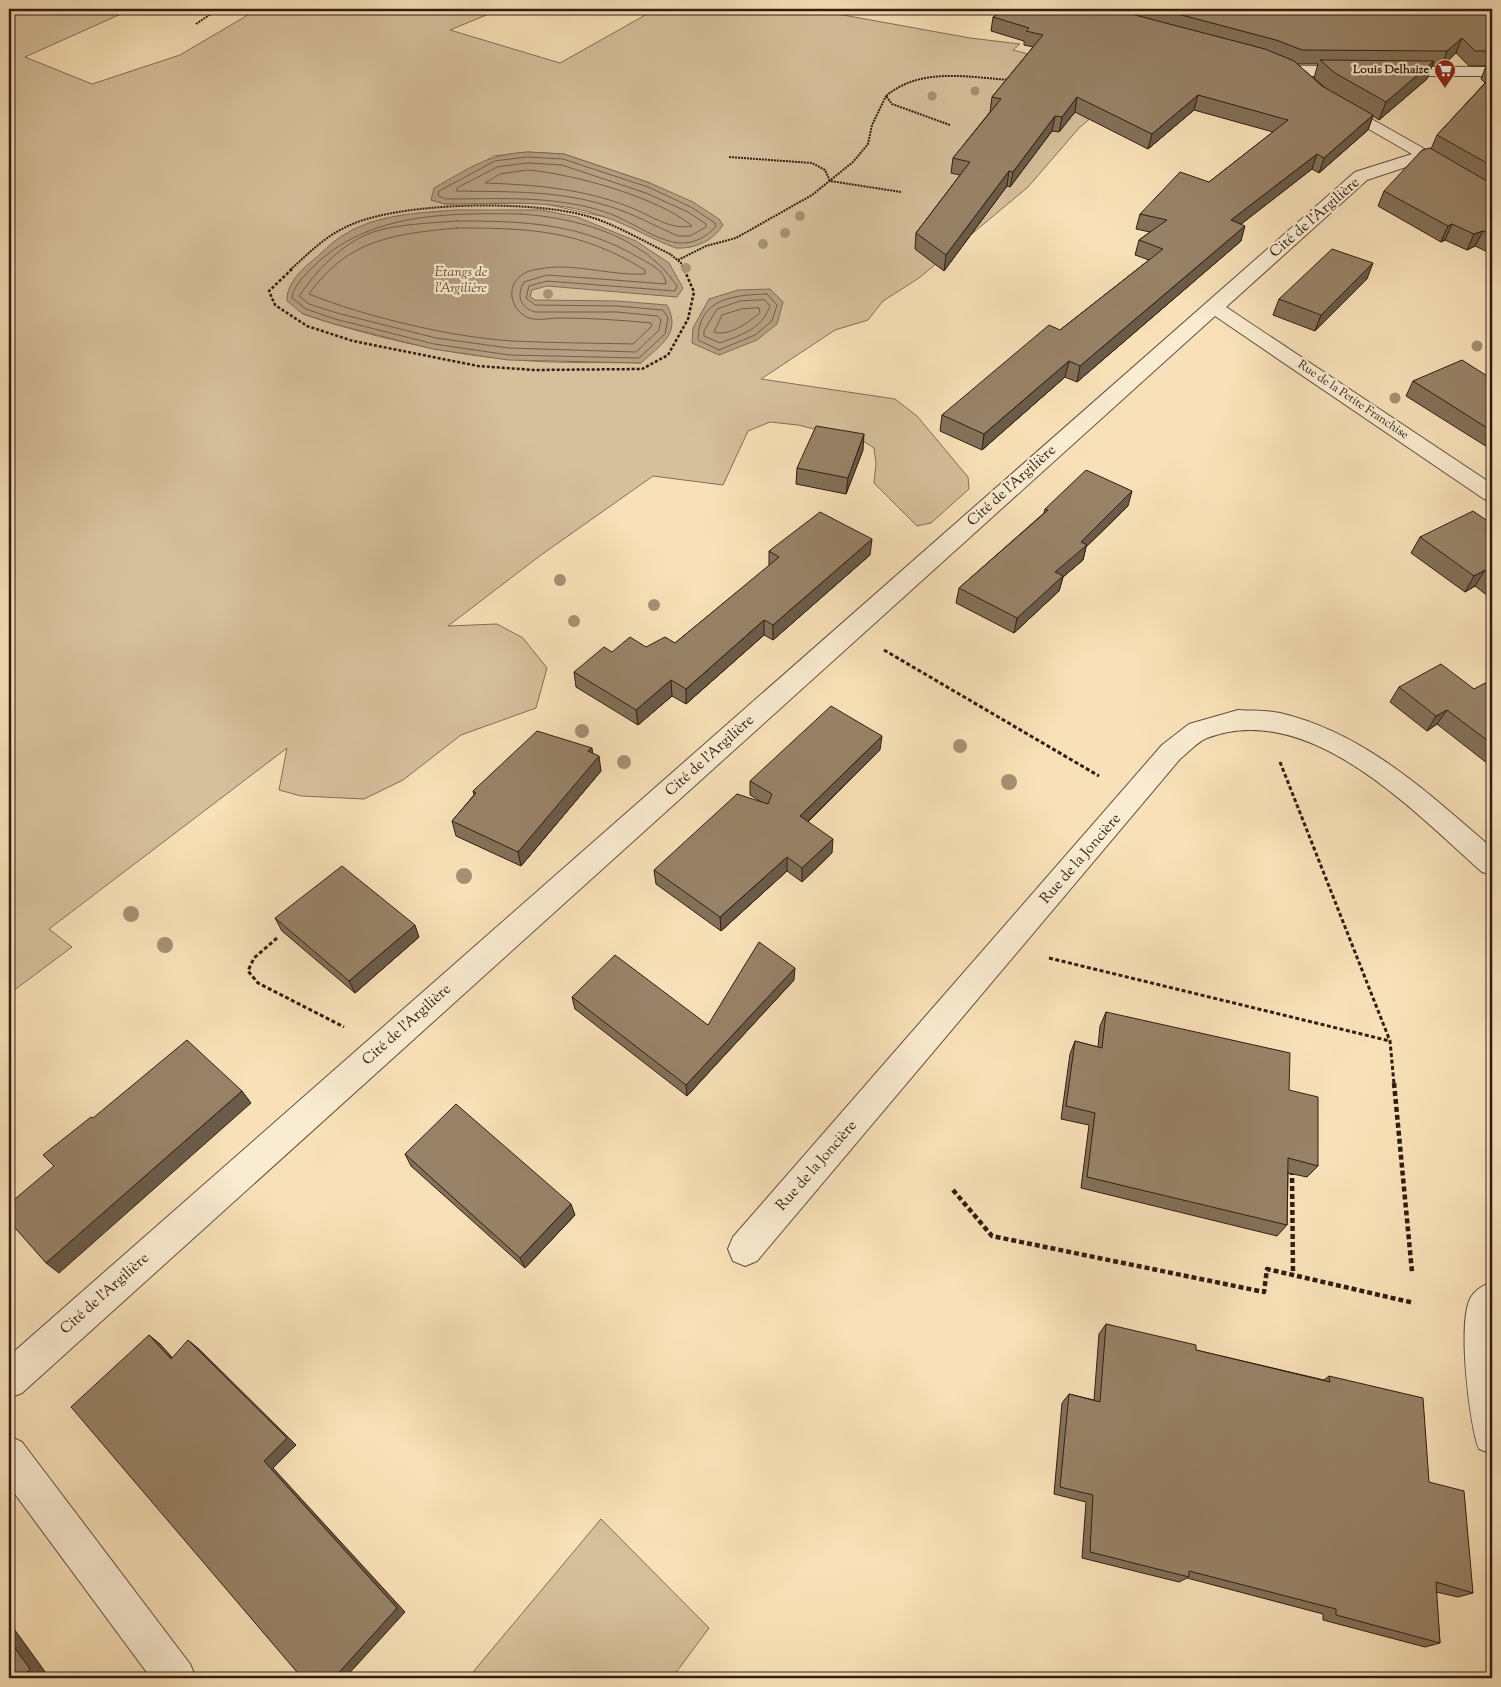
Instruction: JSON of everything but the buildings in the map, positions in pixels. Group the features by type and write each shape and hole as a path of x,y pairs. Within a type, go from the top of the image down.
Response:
{"street":[{"path":"1257,57 1296,71 1492,72"},
{"path":"1296,71 1320,93 1424,156 1492,194"},
{"name":"Cité de l'Argilière","path":"9,1380 1361,176 1424,156"},
{"name":"Rue de la Petite Franchise","path":"1214,307 1492,494"},
{"name":"Rue de la Joncière","path":"745,1249 1171,752 1197,732 1226,722 1263,720 1304,728 1336,742 1367,760 1492,864"},
{"path":"1492,1299 1483,1309 1483,1364 1492,1436"},
{"path":"9,1455 176,1678"}],"path":[{"path":"196,24 218,9"},
{"path":"678,260 704,246 724,239 736,238 812,195 830,181 853,162 868,144 872,125 886,96 892,90 923,78 942,76 1012,81"},
{"path":"886,96 892,104 950,125"},
{"path":"729,157 812,163 825,170 830,181"},
{"path":"830,181 901,192"},
{"path":"426,208 550,209 588,216 645,241 678,260 694,287 688,319 668,354 642,368 534,370 478,366 353,341 307,326 275,305 269,291 330,237 356,222 426,208"},
{"path":"851,630 1134,797"},
{"path":"1263,720 1390,1041 1412,1272"},
{"path":"277,938 254,958 248,971 258,983 342,1025 374,1055"},
{"path":"1005,947 1390,1041"},
{"path":"1292,1168 1293,1274"},
{"path":"954,1190 992,1236 1264,1292 1266,1268 1414,1303"}],"shaded area":[{"path":"9,9 132,9 25,57 92,84 180,55 258,9 501,9 450,30 560,63 656,9 810,9 970,38 1020,44 1013,50 1134,81 1079,128 1028,187 919,278 883,301 868,320 835,330 761,379 895,399 917,416 968,477 969,489 931,523 917,526 874,483 876,463 874,448 863,441 798,425 770,422 748,431 723,485 653,476 541,555 448,626 497,624 523,638 547,668 536,708 461,735 403,780 364,799 301,796 279,790 287,748 49,929 72,947 9,994","holes":["528,152 564,154 650,183 605,217 541,203 445,204 431,200 493,156","442,211 510,325 641,363 541,362 456,353 379,336 303,314 393,217"]},
{"path":"601,1519 709,1628 672,1678 468,1678"}],"water":[{"path":"528,152 564,154 650,183 693,202 719,219 723,225 709,240 703,243 690,247 676,248 614,220 566,207 525,203 445,204 431,200 434,188 478,164 501,156"},
{"name":"Etangs de l'Argilière","path":"457,210 541,210 577,217 636,241 669,263 683,288 677,297 547,286 532,290 530,297 535,300 617,301 667,305 672,324 667,338 641,363 508,360 433,349 334,324 303,314 287,301 291,284 307,265 332,243 358,227 385,218"},
{"path":"770,289 783,302 777,324 757,340 719,355 692,343 693,328 709,299 738,290"}],"place":[{"name":"Louis Delhaize","path":"1445,89"}]}
